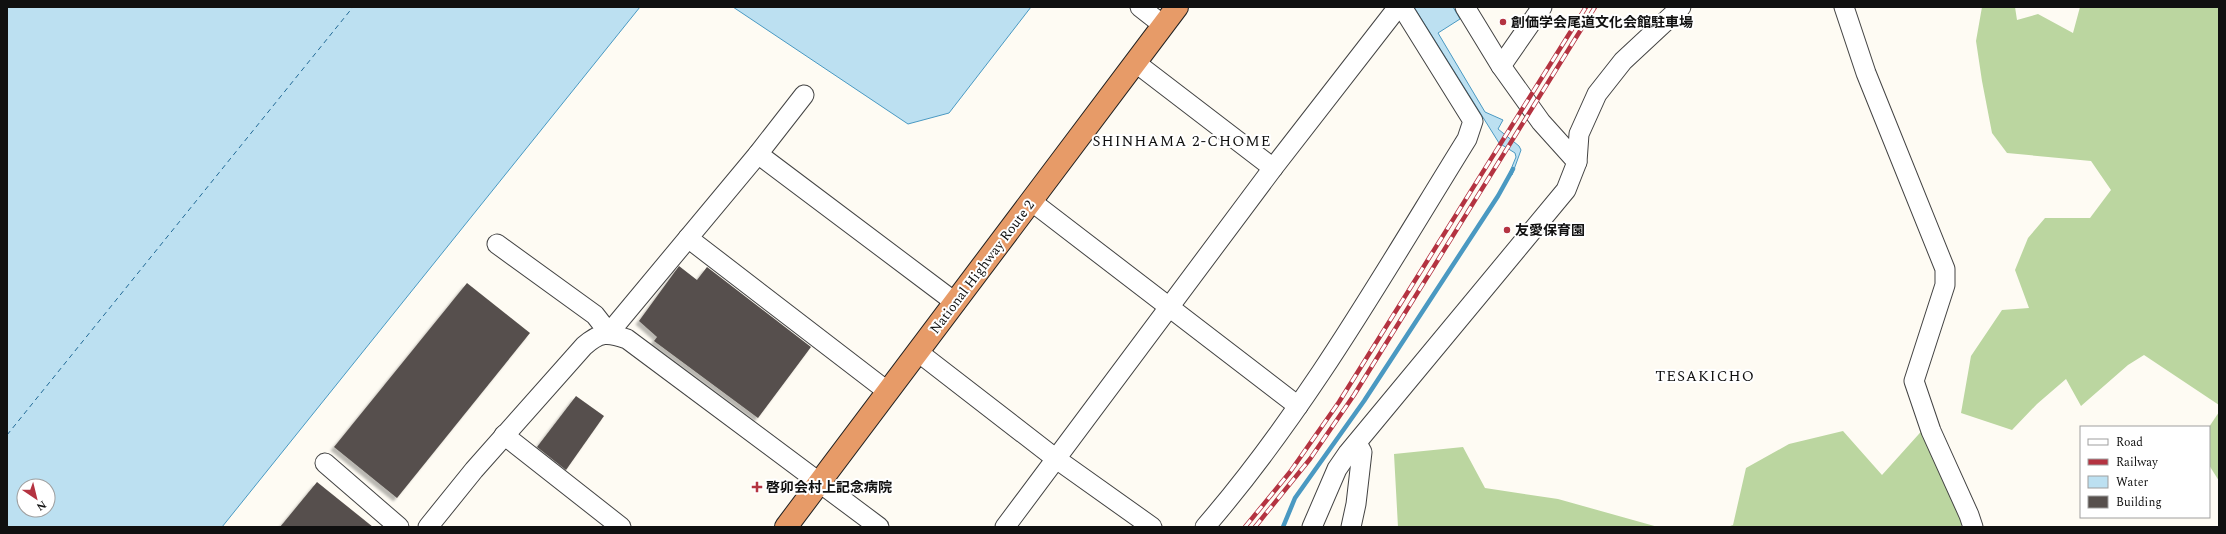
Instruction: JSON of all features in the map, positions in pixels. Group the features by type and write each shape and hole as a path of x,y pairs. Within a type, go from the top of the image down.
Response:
{"highway":[{"name":"National Highway Route 2","path":"786,527 887,391 956,303 1177,7"}],"street":[{"path":"1140,7 1163,25"},
{"path":"1005,527 1055,458 1171,307 1273,168 1398,7"},
{"path":"1205,527 1243,483 1298,406 1467,139 1473,121 1402,7"},
{"path":"1466,7 1501,66 1541,122 1577,162"},
{"path":"1501,66 1542,7"},
{"path":"1312,527 1337,469 1356,443 1566,190 1577,162 1579,134 1597,94 1623,61 1681,7"},
{"path":"1844,7 1866,73 1945,269 1945,285 1914,381 1930,431 1969,514 1973,527"},
{"path":"1136,63 1273,168"},
{"path":"609,333 758,154 804,95"},
{"path":"758,154 956,303"},
{"path":"1031,201 1298,406"},
{"path":"688,238 887,391"},
{"path":"497,244 595,315 609,333"},
{"path":"428,527 504,435 584,346 594,337 609,333 627,339 879,527"},
{"path":"918,352 1055,458 1152,527"},
{"path":"504,435 621,527"},
{"path":"1351,527 1356,504 1362,452 1356,443"},
{"path":"325,464 399,527"}],"green space":[{"path":"1982,7 2015,7 2017,20 2038,14 2073,33 2080,7 2219,7 2219,405 2144,355 2128,365 2081,406 2066,379 2037,404 2012,430 1961,413 1971,356 2002,310 2029,308 2015,270 2028,238 2045,218 2090,218 2111,190 2091,161 2007,153 1992,133 1976,41"},
{"path":"2219,412 2219,481 2210,467 2210,426"},
{"path":"1927,425 1963,508 1961,527 1727,527 1733,525 1746,468 1789,444 1843,431 1882,475"},
{"path":"1463,447 1485,488 1558,499 1658,527 1398,527 1394,454"}],"water":[{"path":"7,7 640,7 222,527 7,527"},
{"path":"733,7 1031,7 949,113 908,124"},
{"path":"1414,7 1453,7 1460,19 1438,33 1485,112 1503,120 1498,129 1519,146 1521,150 1512,175 1509,174 1516,157 1515,153 1499,143"}],"building":[{"path":"679,266 697,280 707,267 811,347 758,418 654,341 657,337 639,321"},
{"path":"467,283 530,333 397,498 334,447"},
{"path":"576,396 604,416 566,470 537,447"},
{"path":"317,482 373,527 280,527"}],"waterway":[{"path":"1283,527 1295,498 1364,401 1498,196 1513,169"}],"ferry route":[{"path":"7,435 353,7"}],"railway":[{"path":"1245,527 1290,472 1339,402 1586,7"},
{"path":"1255,527 1310,459 1354,395 1595,7"}],"place":[{"name":"創価学会尾道文化会館駐車場","path":"1503,22"},
{"name":"友愛保育園","path":"1507,230"},
{"name":"啓卯会村上記念病院","path":"757,487"}],"district":[{"name":"SHINHAMA 2-CHOME","path":"1182,141"},
{"name":"TESAKICHO","path":"1705,376"}]}
